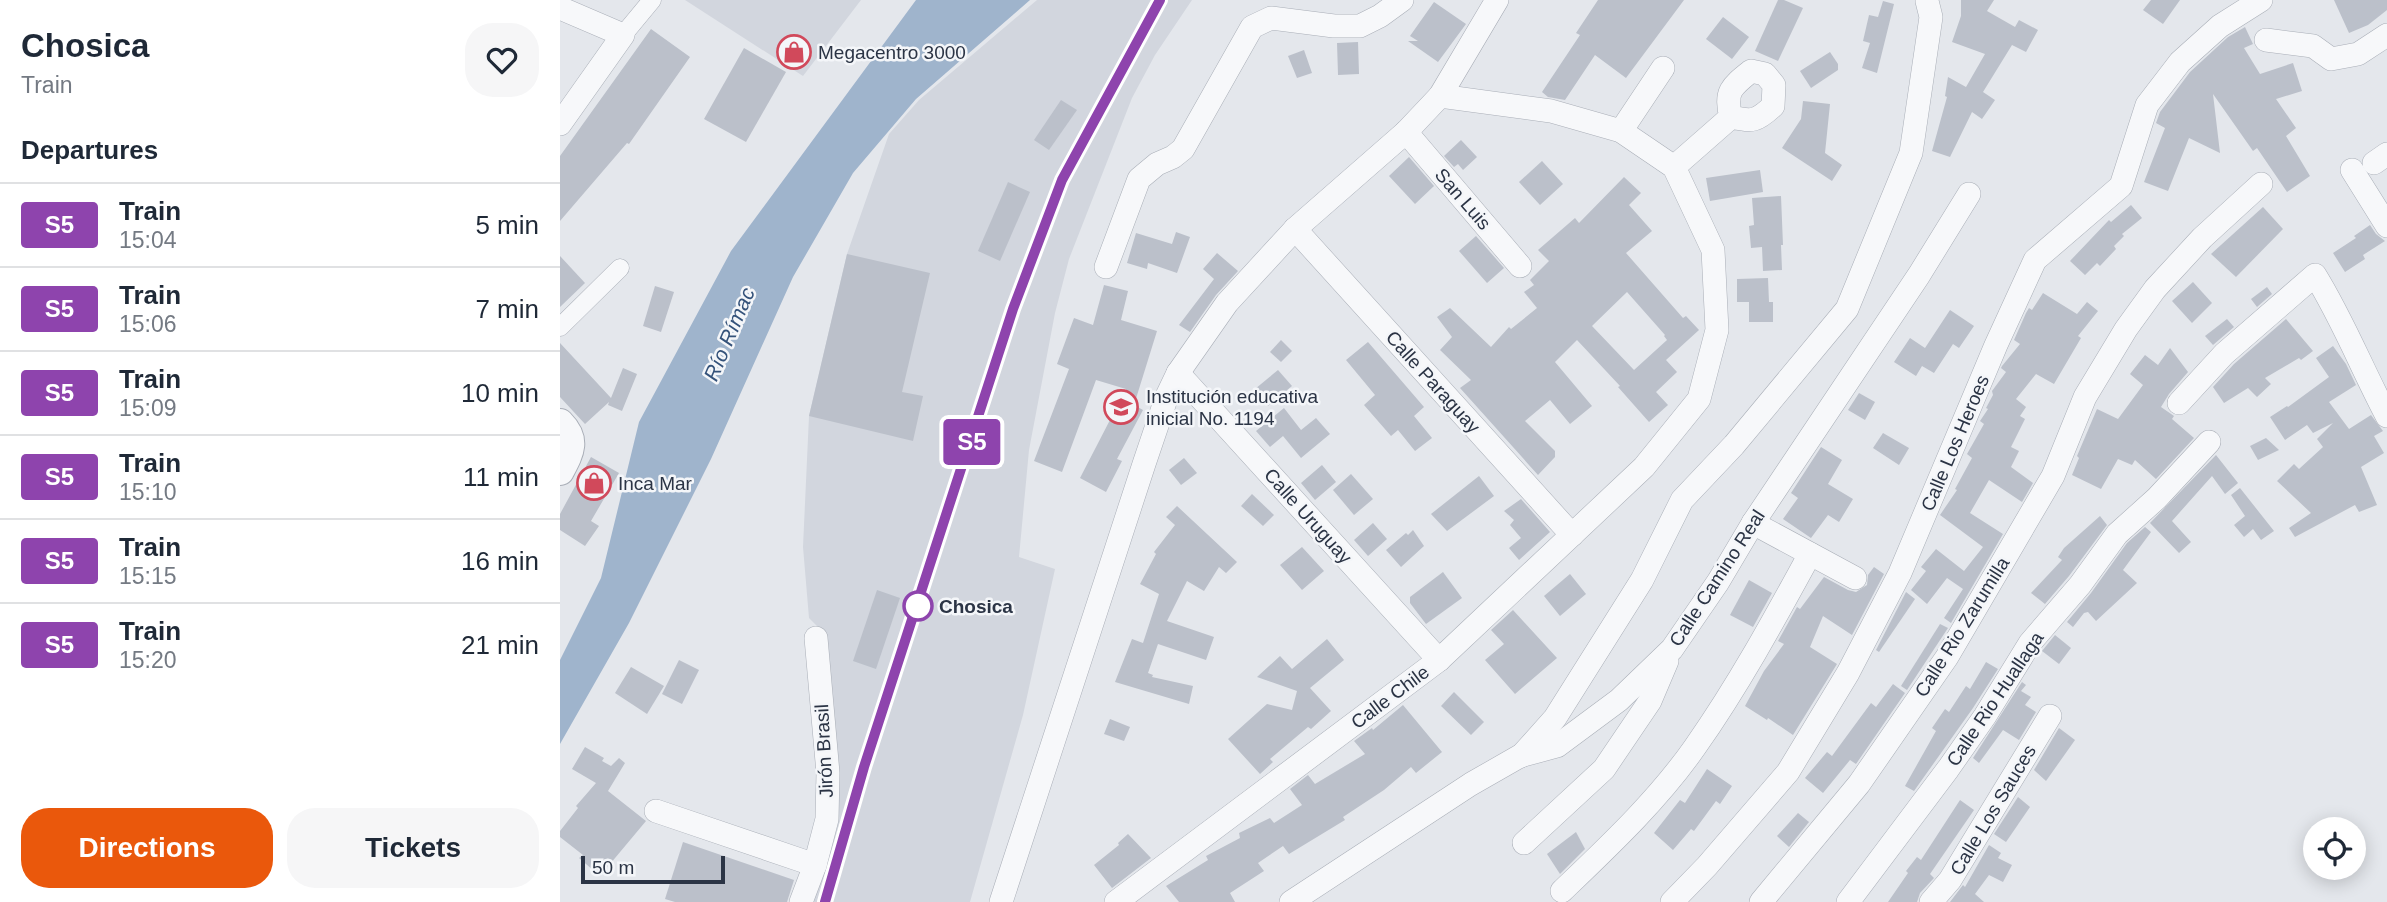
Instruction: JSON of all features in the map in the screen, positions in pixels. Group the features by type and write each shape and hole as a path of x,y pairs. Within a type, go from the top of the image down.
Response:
{"street":[{"path":"560,124 623,35 652,0"},
{"path":"1106,267 1139,179 1157,164 1183,149 1252,27 1271,18 1334,26 1360,26 1402,0"},
{"path":"1002,902 1152,441 1178,373 1227,303 1295,229 1405,132 1440,96 1497,0"},
{"path":"1520,756 1555,718 1642,580 1682,500 1734,445 1847,309 1911,153 1931,17 1926,0"},
{"name":"Calle Los Heroes","path":"1672,902 1707,866 1788,772 1848,673 1900,572 2035,260 2122,186 2147,105 2180,62 2220,26 2257,4"},
{"path":"560,8 623,35"},
{"path":"2266,40 2313,46 2331,59 2358,54 2387,35"},
{"path":"1621,131 1662,68"},
{"path":"1440,96 1551,111 1621,131 1674,167 1731,117"},
{"name":"San Luis","path":"1405,132 1520,266"},
{"path":"2371,162 2387,226"},
{"name":"Calle Chile","path":"1116,902 1439,660 1644,467 1699,398 1717,330 1713,250 1674,167"},
{"name":"Calle Rio Zarumilla","path":"1761,902 1859,784 1947,657 2053,476 2085,397 2126,329 2155,289 2183,258 2261,184"},
{"name":"Calle Camino Real","path":"1291,902 1471,784 1520,756 1557,746 1619,701 1672,649 1718,582 1753,523 1871,349 1969,194"},
{"name":"Calle Paraguay","path":"1295,229 1572,535"},
{"path":"560,327 620,268"},
{"path":"2179,403 2224,354 2315,275 2335,307 2387,416"},
{"name":"Calle Uruguay","path":"1178,373 1439,660"},
{"path":"560,423 569,433 571,444 560,471"},
{"name":"Calle Rio Huallaga","path":"1848,902 1948,769 1985,716 2030,643 2081,585 2117,534 2157,498 2208,442"},
{"path":"1753,523 1855,578"},
{"path":"1562,891 1642,812 1695,748 1756,653 1810,554"},
{"name":"Jirón Brasil","path":"801,902 815,865 827,819 828,782 816,638"},
{"path":"1524,843 1604,769 1650,701 1672,649"},
{"name":"Calle Los Sauces","path":"1931,902 1950,880 2050,716"},
{"path":"656,811 815,865"}],"shaded area":[{"name":"Megacentro 3000","path":"685,0 861,0 803,76"},
{"path":"1037,0 1192,0 1155,55 1132,98 1069,259 1055,313 1029,450 1019,557 1055,569 1023,715 970,902 811,902 830,852 822,631 809,618 803,547 809,416 847,254 889,134 919,100"}],"water":[{"name":"Río Rímac","path":"916,0 1030,0 916,99 853,173 793,277 711,459 629,623 560,744 560,660 601,578 639,422 731,251"}],"building":[{"path":"1598,0 1684,0 1626,78 1595,55 1565,100 1548,97 1542,92 1580,35 1576,33"},
{"path":"1778,0 1803,8 1778,61 1755,51"},
{"path":"1961,0 1994,0 1987,11 2015,27 2019,20 2038,30 2026,52 2012,45 1983,92 1995,100 1982,119 1972,112 1950,157 1932,151 1947,97 1948,77 1966,87 1985,54 1952,42 1961,16"},
{"path":"2151,0 2180,0 2163,24 2143,10"},
{"path":"2334,0 2387,0 2387,10 2368,25 2349,33"},
{"path":"1883,1 1894,4 1877,73 1862,68 1870,43 1863,41 1869,15 1878,17"},
{"path":"1434,2 1466,24 1438,62 1408,41 1418,41 1410,36"},
{"path":"1723,17 1749,37 1732,59 1706,39"},
{"path":"2245,27 2253,44 2244,48 2260,74 2293,63 2302,91 2276,99 2296,128 2286,136 2310,176 2287,192 2257,148 2253,151 2213,94 2220,153 2189,138 2168,191 2144,182 2165,128 2156,123 2160,112 2190,72 2228,37"},
{"path":"651,29 690,57 629,144 627,143 560,221 560,156"},
{"path":"1358,42 1359,74 1338,75 1337,43"},
{"path":"744,48 786,72 746,142 704,119"},
{"path":"1304,50 1312,73 1297,78 1288,56"},
{"path":"1830,52 1838,64 1838,70 1811,88 1800,71"},
{"path":"1061,100 1077,110 1049,150 1034,140"},
{"path":"1803,101 1830,104 1825,153 1842,165 1832,181 1782,148 1801,119"},
{"path":"1461,140 1477,157 1463,170 1458,164 1454,167 1444,156"},
{"path":"1409,157 1434,186 1415,204 1389,176"},
{"path":"1542,161 1563,184 1540,205 1519,182"},
{"path":"1760,170 1763,192 1710,201 1706,178"},
{"path":"1624,177 1641,193 1629,205 1652,231 1626,253 1683,318 1686,316 1699,330 1666,360 1677,372 1656,392 1668,405 1649,422 1577,340 1555,362 1592,406 1570,424 1550,400 1525,421 1555,451 1555,457 1538,475 1460,388 1471,380 1440,350 1452,337 1437,317 1450,308 1491,347 1509,327 1511,329 1537,308 1524,292 1534,285 1530,280 1549,261 1538,250 1575,218 1579,223","holes":["1627,292 1667,340 1634,370 1592,326"]},
{"path":"1008,182 1030,192 1000,261 978,251"},
{"path":"1781,196 1782,270 1763,271 1762,247 1751,248 1749,226 1754,225 1752,198"},
{"path":"2131,205 2142,218 2122,234 2124,236 2114,246 2116,249 2100,266 2097,263 2085,275 2070,261 2109,220 2111,222"},
{"path":"2263,207 2283,229 2236,277 2211,254"},
{"path":"2370,225 2385,241 2363,255 2365,259 2345,272 2333,253"},
{"path":"1176,232 1190,237 1177,273 1148,263 1147,269 1127,263 1136,233 1172,244"},
{"path":"1476,236 1504,268 1487,283 1459,251"},
{"path":"1217,253 1238,271 1216,295 1190,332 1179,325 1214,279 1203,269"},
{"path":"847,254 930,273 902,392 923,396 913,441 809,416"},
{"path":"560,256 585,283 560,307"},
{"path":"1768,278 1769,302 1773,302 1773,322 1749,322 1749,302 1737,302 1737,279"},
{"path":"2193,282 2212,303 2192,323 2172,301"},
{"path":"1104,285 1128,291 1121,320 1157,331 1134,405 1143,410 1117,459 1122,461 1106,492 1080,478 1126,389 1096,380 1062,472 1034,461 1069,369 1057,364 1074,318 1093,325"},
{"path":"655,286 674,292 661,332 643,326"},
{"path":"2267,287 2272,294 2257,307 2251,299"},
{"path":"2043,293 2077,314 2087,302 2098,311 2078,336 2081,338 2054,384 2036,374 2016,399 2026,407 2020,416 2025,419 2011,447 2019,451 2011,467 2033,483 2022,502 1989,480 1970,513 2003,534 1951,623 1944,618 1963,589 1947,578 1927,604 1911,590 1926,571 1921,567 1936,549 1964,571 1983,547 1940,515 1957,490 1955,489 1972,458 1967,454 1984,424 1980,421 1988,409 1986,408 1993,395 1992,391 2006,372 2001,368 2020,344 2014,340 2026,313 2029,308 2032,310"},
{"path":"1950,310 1974,326 1959,348 1953,344 1934,373 1922,366 1916,376 1894,362 1910,338 1925,348"},
{"path":"2227,319 2234,327 2213,345 2205,336"},
{"path":"2286,319 2313,351 2265,378 2271,384 2257,397 2248,388 2224,403 2213,387 2234,364"},
{"path":"1281,340 1292,351 1281,362 1270,352"},
{"path":"1368,342 1424,407 1414,416 1432,438 1415,451 1398,430 1391,436 1364,405 1375,395 1346,360"},
{"path":"560,343 611,398 623,368 637,374 622,411 608,405 609,402 585,424 560,397"},
{"path":"2333,346 2356,385 2329,402 2349,429 2371,415 2383,431 2374,436 2384,453 2361,467 2377,505 2359,512 2355,505 2295,537 2289,528 2311,513 2277,481 2294,464 2299,469 2323,447 2317,439 2333,423 2313,433 2307,425 2285,440 2270,417 2329,377 2316,358"},
{"path":"2170,348 2188,372 2161,407 2174,416 2172,419 2194,438 2156,479 2135,460 2132,465 2118,459 2101,489 2072,475 2097,409 2118,419 2143,385 2130,374 2145,355 2158,365"},
{"path":"1278,370 1292,386 1268,406 1255,389"},
{"path":"1859,393 1875,402 1865,420 1848,410"},
{"path":"1284,408 1301,430 1316,418 1330,434 1301,458 1283,436 1270,447 1256,431"},
{"path":"1883,433 1909,448 1899,465 1873,448"},
{"path":"2266,438 2279,450 2258,460 2250,446"},
{"path":"1821,447 1842,460 1828,484 1853,499 1839,522 1828,515 1811,538 1783,519 1798,498 1791,493"},
{"path":"2216,455 2238,483 2225,494 2212,476 2172,521 2191,542 2179,553 2150,523"},
{"path":"591,457 619,473 591,521 599,526 585,546 560,530 560,514"},
{"path":"1184,458 1197,473 1181,485 1169,470"},
{"path":"1322,465 1336,482 1315,500 1301,483"},
{"path":"1351,474 1373,499 1354,515 1333,490"},
{"path":"1479,476 1494,496 1447,531 1431,514"},
{"path":"2240,488 2274,531 2261,540 2253,529 2244,537 2234,525 2245,516 2231,495"},
{"path":"1252,494 1274,515 1263,526 1241,506"},
{"path":"1521,499 1550,532 1519,560 1509,548 1521,538 1510,525 1514,520 1504,511"},
{"path":"1177,506 1237,562 1226,573 1219,567 1204,591 1187,581 1167,621 1214,637 1206,660 1158,644 1148,673 1153,675 1152,677 1193,686 1189,704 1115,682 1132,639 1143,643 1159,594 1140,584 1156,554 1154,552 1175,525 1166,517"},
{"path":"2100,516 2107,525 2045,604 2031,593 2062,560 2058,557 2064,548"},
{"path":"1373,523 1387,539 1368,556 1354,540"},
{"path":"2145,527 2151,532 2123,570 2137,583 2096,621 2088,612 2084,613 2073,627 2067,622 2127,543"},
{"path":"1413,530 1424,546 1401,567 1386,550"},
{"path":"1302,547 1324,571 1302,590 1280,565"},
{"path":"1874,567 1884,574 1852,635 1823,616 1810,647 1837,664 1793,735 1745,706 1764,671 1784,644 1778,641 1797,607 1800,609 1824,577 1856,592 1867,585 1868,575"},
{"path":"1443,572 1462,598 1426,624 1410,603 1410,597"},
{"path":"1570,574 1586,594 1560,616 1544,596"},
{"path":"1749,580 1772,593 1753,627 1730,615"},
{"path":"877,590 900,598 876,669 853,661"},
{"path":"1906,592 1915,599 1879,652 1876,650"},
{"path":"1513,610 1557,658 1515,694 1485,660 1504,644 1491,630"},
{"path":"1940,624 1948,628 1907,690 1901,686"},
{"path":"2055,635 2071,648 2059,664 2042,651"},
{"path":"1327,639 1344,660 1310,688 1331,711 1270,759 1273,762 1260,774 1228,739 1267,704 1292,710 1297,691 1257,677 1280,656 1292,669"},
{"path":"679,660 699,670 682,704 662,694"},
{"path":"1986,662 1998,669 1973,708 1914,791 1905,786 1936,731 1932,728 1945,709 1949,712 1966,686 1970,689"},
{"path":"631,667 664,686 647,714 615,693"},
{"path":"2022,682 2026,685 2021,691 2031,697 2025,705 2036,712 2019,740 2003,730 1979,763 1973,758"},
{"path":"1893,684 1905,693 1856,764 1850,760 1823,793 1805,778 1827,752 1832,756 1871,703 1876,707"},
{"path":"1454,692 1484,722 1471,735 1441,706"},
{"path":"1403,705 1442,752 1416,773 1411,767 1384,790 1343,817 1345,820 1289,854 1283,846 1258,863 1264,871 1230,893 1235,902 1179,902 1166,886 1208,860 1206,856 1240,838 1239,833 1270,818 1274,823 1302,805 1290,789 1308,775 1315,784 1365,754 1354,741 1372,728 1373,730"},
{"path":"1110,719 1130,727 1124,741 1104,734"},
{"path":"2059,728 2075,740 2046,781 2034,770"},
{"path":"585,747 604,758 602,761 611,766 619,758 625,763 608,791 646,821 600,876 579,858 583,855 560,837 560,831 578,808 576,806 596,783 572,769"},
{"path":"1707,769 1732,786 1720,804 1716,801 1694,831 1691,829 1673,850 1654,833 1680,800 1685,803"},
{"path":"2018,797 2030,807 2006,842 1994,834"},
{"path":"1960,800 1974,810 1930,874 1934,878 1920,893 1917,902 1888,902 1908,873 1906,871 1917,857 1921,860"},
{"path":"1798,813 1809,822 1789,847 1777,836"},
{"path":"1576,832 1585,849 1560,874 1547,854"},
{"path":"1128,834 1151,858 1112,888 1094,865"},
{"path":"683,842 794,880 787,902 675,902 665,899"},
{"path":"1989,845 2001,853 1998,858 2012,865 2003,882 1989,875 1975,894 1984,902 1950,902 1963,885 1965,887"}],"railway":[{"path":"825,902 864,767 1013,309 1062,180 1160,0"}],"train":[{"name":"S5","path":"825,902 864,767 1013,309 1062,180 1160,0"}],"place":[{"name":"Megacentro 3000","path":"794,52"},
{"name":"Institución educativa inicial No. 1194","path":"1121,407"},
{"name":"Inca Mar","path":"594,483"},
{"name":"Chosica","path":"918,606"}]}
